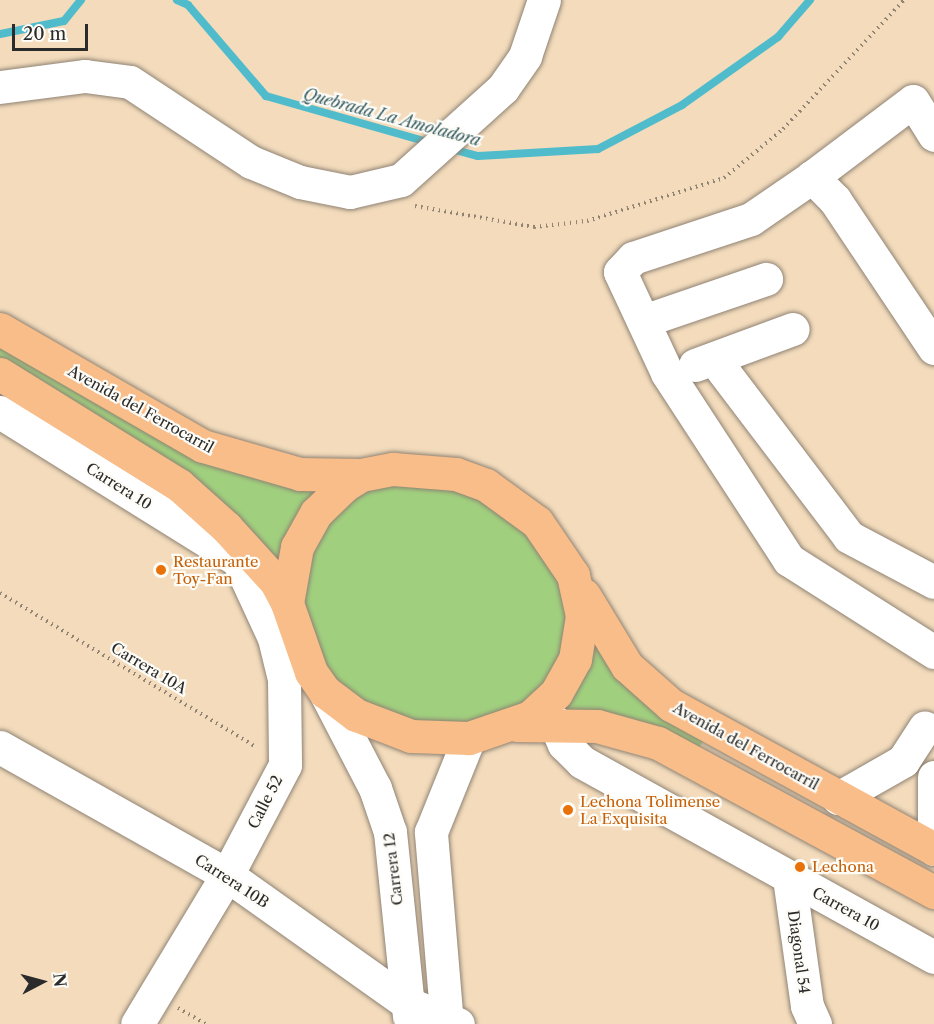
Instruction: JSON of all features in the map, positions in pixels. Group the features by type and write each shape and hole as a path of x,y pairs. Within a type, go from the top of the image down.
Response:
{"main road":[{"name":"Avenida del Ferrocarril","path":"0,329 211,450 300,474 362,475 424,469 486,485 537,522 573,574 604,636 645,684 709,729 934,849"},
{"path":"0,374 179,485 226,527 276,582 287,603 300,650 325,692 356,715 392,731 431,739 469,738 514,725 554,721 658,742 934,892"},
{"path":"287,603 291,565 305,530 329,498 362,475"},
{"path":"514,725 544,707 575,659 582,616 573,574"}],"street":[{"path":"0,87 85,76 130,82 251,162 300,182 350,192 401,180 427,159 503,88 525,56 544,0"},
{"path":"934,135 924,93 812,177 751,219 633,258 620,272 646,320 667,374 789,560 934,652"},
{"path":"812,177 835,200 934,348"},
{"path":"646,320 766,279"},
{"path":"667,374 794,329"},
{"path":"714,359 849,537 934,582"},
{"name":"Carrera 10","path":"0,412 238,560"},
{"name":"Calle 52","path":"137,1024 227,875 285,765 287,722 274,638 238,560"},
{"name":"Carrera 12","path":"325,692 375,788 390,832 408,1013"},
{"name":"Carrera 10","path":"554,721 564,744 582,762 934,957"},
{"path":"838,798 903,760 925,727"},
{"path":"450,1023 431,832 469,738"},
{"name":"Carrera 10B","path":"0,747 227,875 408,1013 450,1023"},
{"path":"903,760 934,777 934,849"},
{"name":"Diagonal 54","path":"789,878 807,1006 814,1024"}],"path":[{"path":"407,204 534,227 587,221 724,178 783,129 904,0"},
{"name":"Carrera 10A","path":"0,593 285,765"}],"green space":[{"path":"0,343 203,446 393,469 513,501 604,636 709,729 693,760 658,743 374,724 292,627 0,374"}],"waterway":[{"name":"Quebrada La Amoladora","path":"0,34 64,21 81,0"},
{"name":"Quebrada La Amoladora","path":"177,0 188,5 266,96 428,142"},
{"name":"Quebrada La Amoladora","path":"448,148 478,156 598,149 682,105 778,37 810,0"}],"place":[{"name":"Restaurante Toy-Fan","path":"161,570"},
{"name":"Lechona Tolimense La Exquisita","path":"568,810"},
{"name":"Lechona","path":"800,867"}]}
